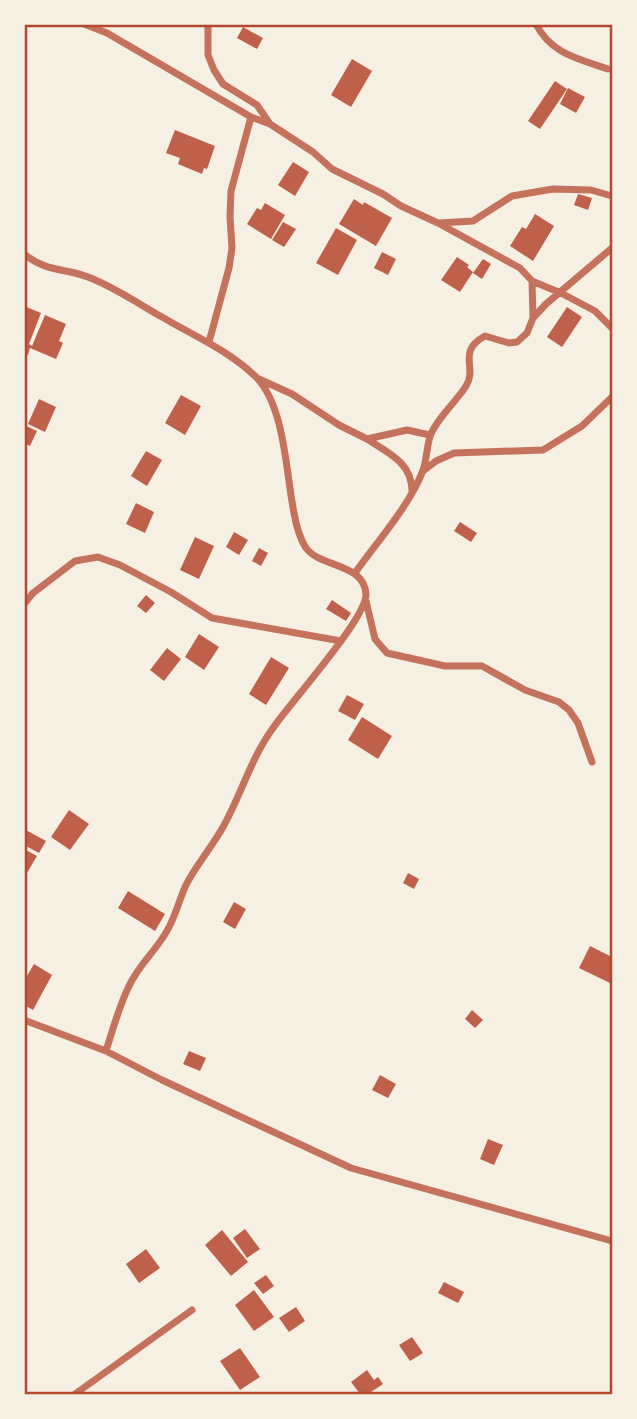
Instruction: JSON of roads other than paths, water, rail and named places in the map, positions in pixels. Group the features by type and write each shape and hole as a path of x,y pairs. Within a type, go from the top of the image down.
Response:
{"street":[{"path":"84,24 107,33 251,117 270,124 313,152 332,169 520,268 532,281 595,310 612,328"},
{"path":"208,24 208,55 214,71 223,85 257,105 270,124"},
{"path":"536,24 548,44 560,53 608,69"},
{"path":"209,342 232,248 231,191 251,117"},
{"path":"438,223 473,221 512,196 553,188 591,190 612,196"},
{"path":"355,573 412,493 423,471 430,435 467,385 468,353 477,340 485,336 509,343 517,342 527,333 533,318 546,304 612,248"},
{"path":"24,254 37,265 93,278 209,342 258,379 292,394 339,425 367,439 392,455 404,467 412,478 412,493"},
{"path":"532,281 533,318"},
{"path":"258,379 278,419 293,506 302,540 307,550 315,555 355,573 366,590 375,639 387,653 445,666 482,666 525,690 552,698 569,710 578,723 592,762"},
{"path":"423,471 436,461 454,453 543,450 582,426 612,397"},
{"path":"367,439 407,430 430,435"},
{"path":"24,604 33,593 75,561 98,556 171,592 212,618 341,641"},
{"path":"106,1051 128,987 139,967 167,931 187,885 223,827 261,748 272,729 341,641 366,601"},
{"path":"24,1020 106,1051 351,1168 612,1241"},
{"path":"75,1395 192,1310"}]}
